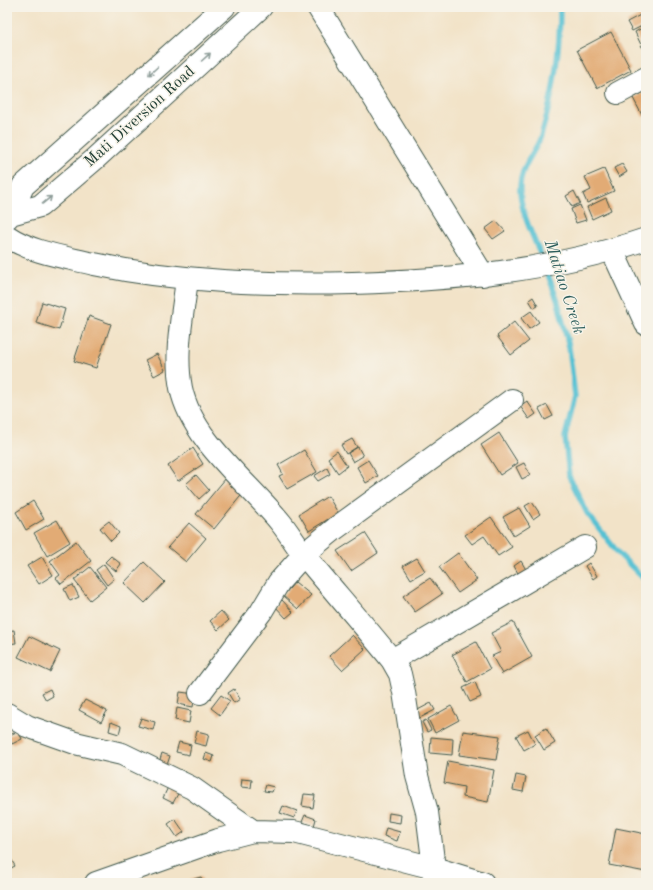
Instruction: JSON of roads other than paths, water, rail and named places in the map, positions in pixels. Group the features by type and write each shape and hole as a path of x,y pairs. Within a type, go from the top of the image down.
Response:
{"main road":[{"name":"Mati Diversion Road","path":"9,216 23,186 224,7"},
{"name":"Mati Diversion Road","path":"9,216 40,206 95,159 261,7"},
{"path":"318,7 483,275"},
{"path":"618,93 646,78"},
{"path":"7,236 16,242 48,254 119,269 187,279 262,284 415,281 483,275 612,250 646,239"},
{"path":"612,250 646,324"},
{"path":"187,279 178,368 182,389 190,412 201,431 215,450 281,523 304,554 392,660 400,674 417,776 427,812 434,868"},
{"path":"200,693 261,612 279,582 304,554 336,528 512,400"},
{"path":"392,660 585,547"},
{"path":"7,714 27,726 68,741 122,754 192,788 253,831"},
{"path":"96,883 218,840 253,831 294,832 434,868 483,883"}],"waterway":[{"name":"Matiao Creek","path":"543,261 523,210 520,183 524,168 538,143 546,120 553,88 557,56 560,7"},
{"name":"Matiao Creek","path":"546,269 558,302 569,347 575,396 565,437 569,476 587,513 619,554 646,581"}]}
